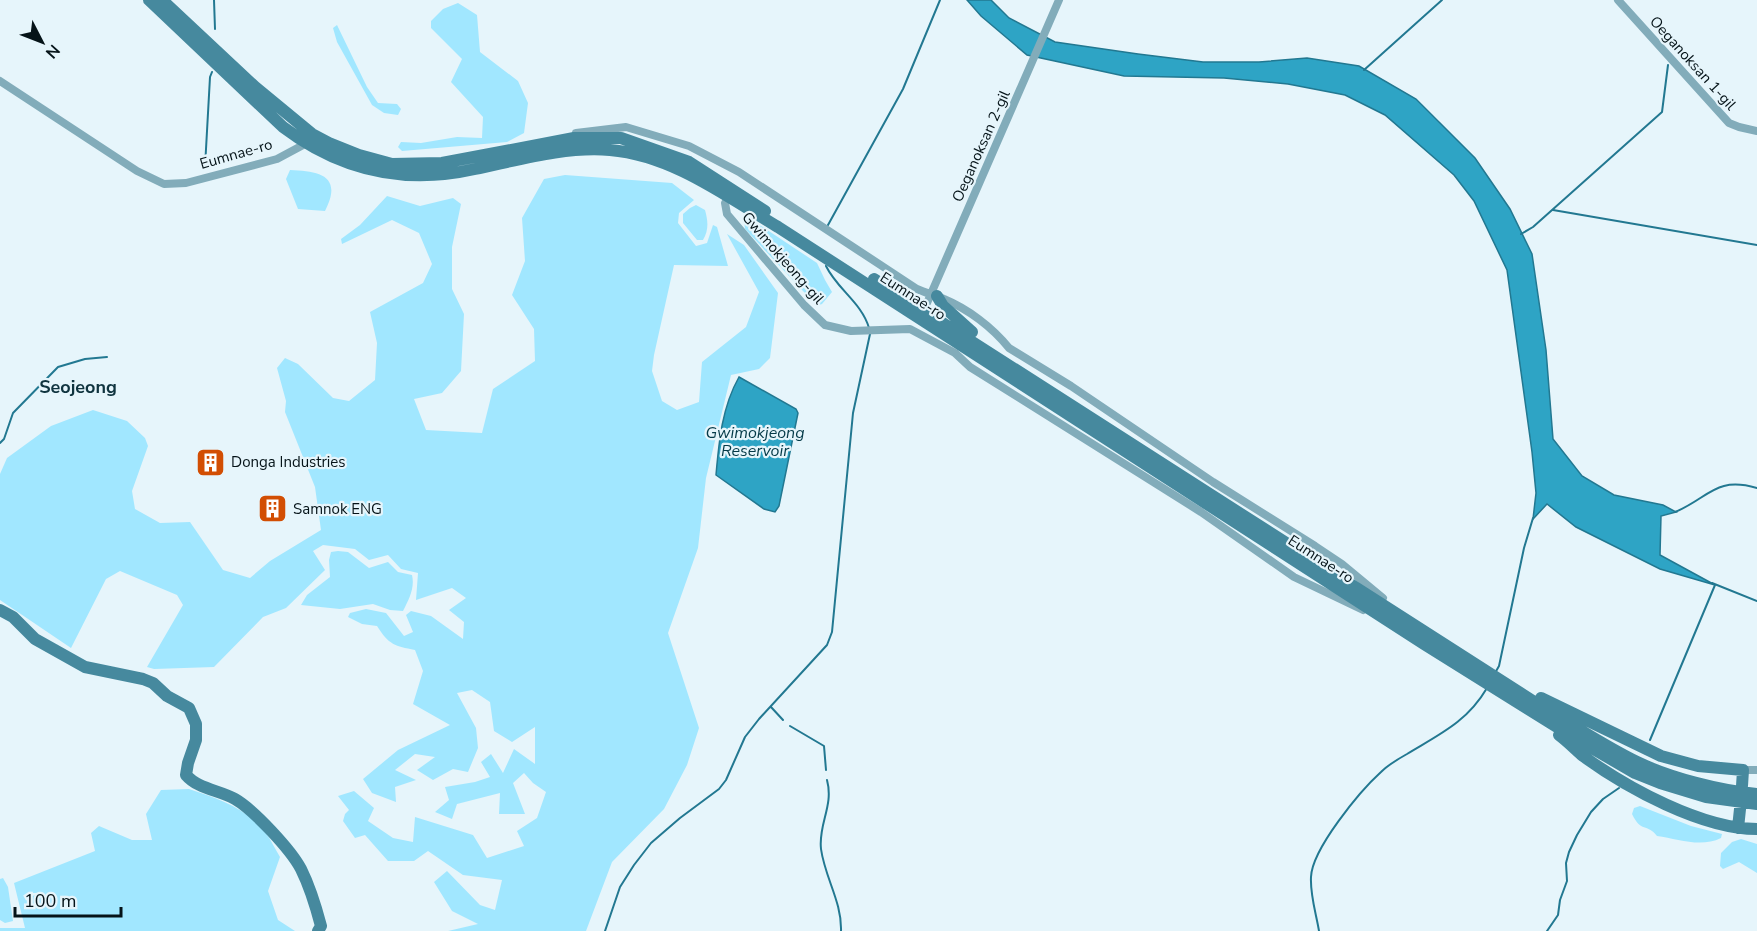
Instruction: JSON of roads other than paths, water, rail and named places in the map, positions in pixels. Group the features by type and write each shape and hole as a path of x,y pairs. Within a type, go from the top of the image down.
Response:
{"street":[{"path":"149,0 266,113 309,139"},
{"path":"162,0 309,139"},
{"name":"Oeganoksan 2-gil","path":"929,300 1059,0"},
{"name":"Oeganoksan 1-gil","path":"1618,0 1730,123 1757,130"},
{"name":"Eumnae-ro","path":"0,81 137,171 164,184 186,183 277,159 309,139 329,143 359,155 392,164 442,163 574,138 621,138 689,162 730,194 1435,651 1573,737 1635,772 1660,783 1707,797 1757,804"},
{"path":"529,147 572,134 626,127 689,146 739,172 917,289 942,316 972,332"},
{"name":"Eumnae-ro","path":"309,139 351,165 397,175 443,175 544,155 607,150 645,156 684,172 730,194 929,300 1004,362 1511,687 1638,763 1734,792 1757,794"},
{"name":"Gwimokjeong-gil","path":"730,194 725,207 727,214 825,325 851,331 912,326 955,353 970,368 1201,512 1294,577 1361,609 1406,638 1435,651"},
{"path":"929,300 943,306 997,352 1004,362"},
{"path":"929,300 977,318 1009,348 1071,386 1198,473 1342,564 1364,584 1405,613 1410,622"},
{"path":"0,610 13,617 35,639 85,667 153,683 167,696 189,708 196,724 196,740 186,775 192,783 225,793 244,805 268,828 300,867 321,926 318,931"},
{"path":"1435,651 1486,691 1560,736 1584,756 1645,795 1727,827 1757,830"},
{"path":"1511,687 1529,691 1661,756 1698,766 1757,770"},
{"path":"1742,786 1743,770"},
{"path":"1738,828 1740,809"}],"water":[{"path":"967,0 991,0 1009,18 1055,42 1203,62 1259,62 1307,58 1359,66 1416,99 1475,158 1510,209 1532,254 1546,350 1553,439 1582,476 1614,495 1663,505 1676,512 1661,516 1660,555 1715,585 1660,569 1576,527 1547,504 1533,519 1536,493 1532,452 1507,270 1474,201 1454,175 1385,115 1345,95 1288,84 1224,78 1124,76 1027,55 981,16"},
{"name":"Gwimokjeong Reservoir","path":"739,377 796,409 798,413 779,506 775,512 764,509 716,475 725,412"}],"waterway":[{"path":"214,0 215,29"},
{"path":"828,225 903,89 940,0"},
{"path":"1364,70 1442,0"},
{"path":"1521,234 1533,227 1662,112 1668,65"},
{"path":"205,167 212,72"},
{"path":"1553,210 1757,245"},
{"path":"826,266 836,282 861,311 869,328"},
{"path":"605,931 620,887 651,843 719,789 726,780 745,737 827,645 832,632 853,413 870,334"},
{"path":"0,443 4,439 13,413 58,367 85,359 107,357"},
{"path":"1675,512 1722,487 1743,485 1757,488"},
{"path":"1495,673 1499,666 1524,548 1533,518"},
{"path":"1712,583 1757,601"},
{"path":"1650,740 1715,585"},
{"path":"1319,931 1312,897 1313,865 1338,821 1361,792 1384,769 1462,719 1487,688"},
{"path":"771,707 783,720"},
{"path":"790,726 824,746 826,770"},
{"path":"827,780 829,798 822,831 821,849 839,910 841,931"},
{"path":"1547,931 1558,915 1560,900 1567,881 1566,863 1577,835 1591,812 1603,799 1619,788"}],"place":[{"name":"Donga Industries","path":"210,462"},
{"name":"Samnok ENG","path":"272,509"}],"district":[{"name":"Seojeong","path":"78,387"}]}
